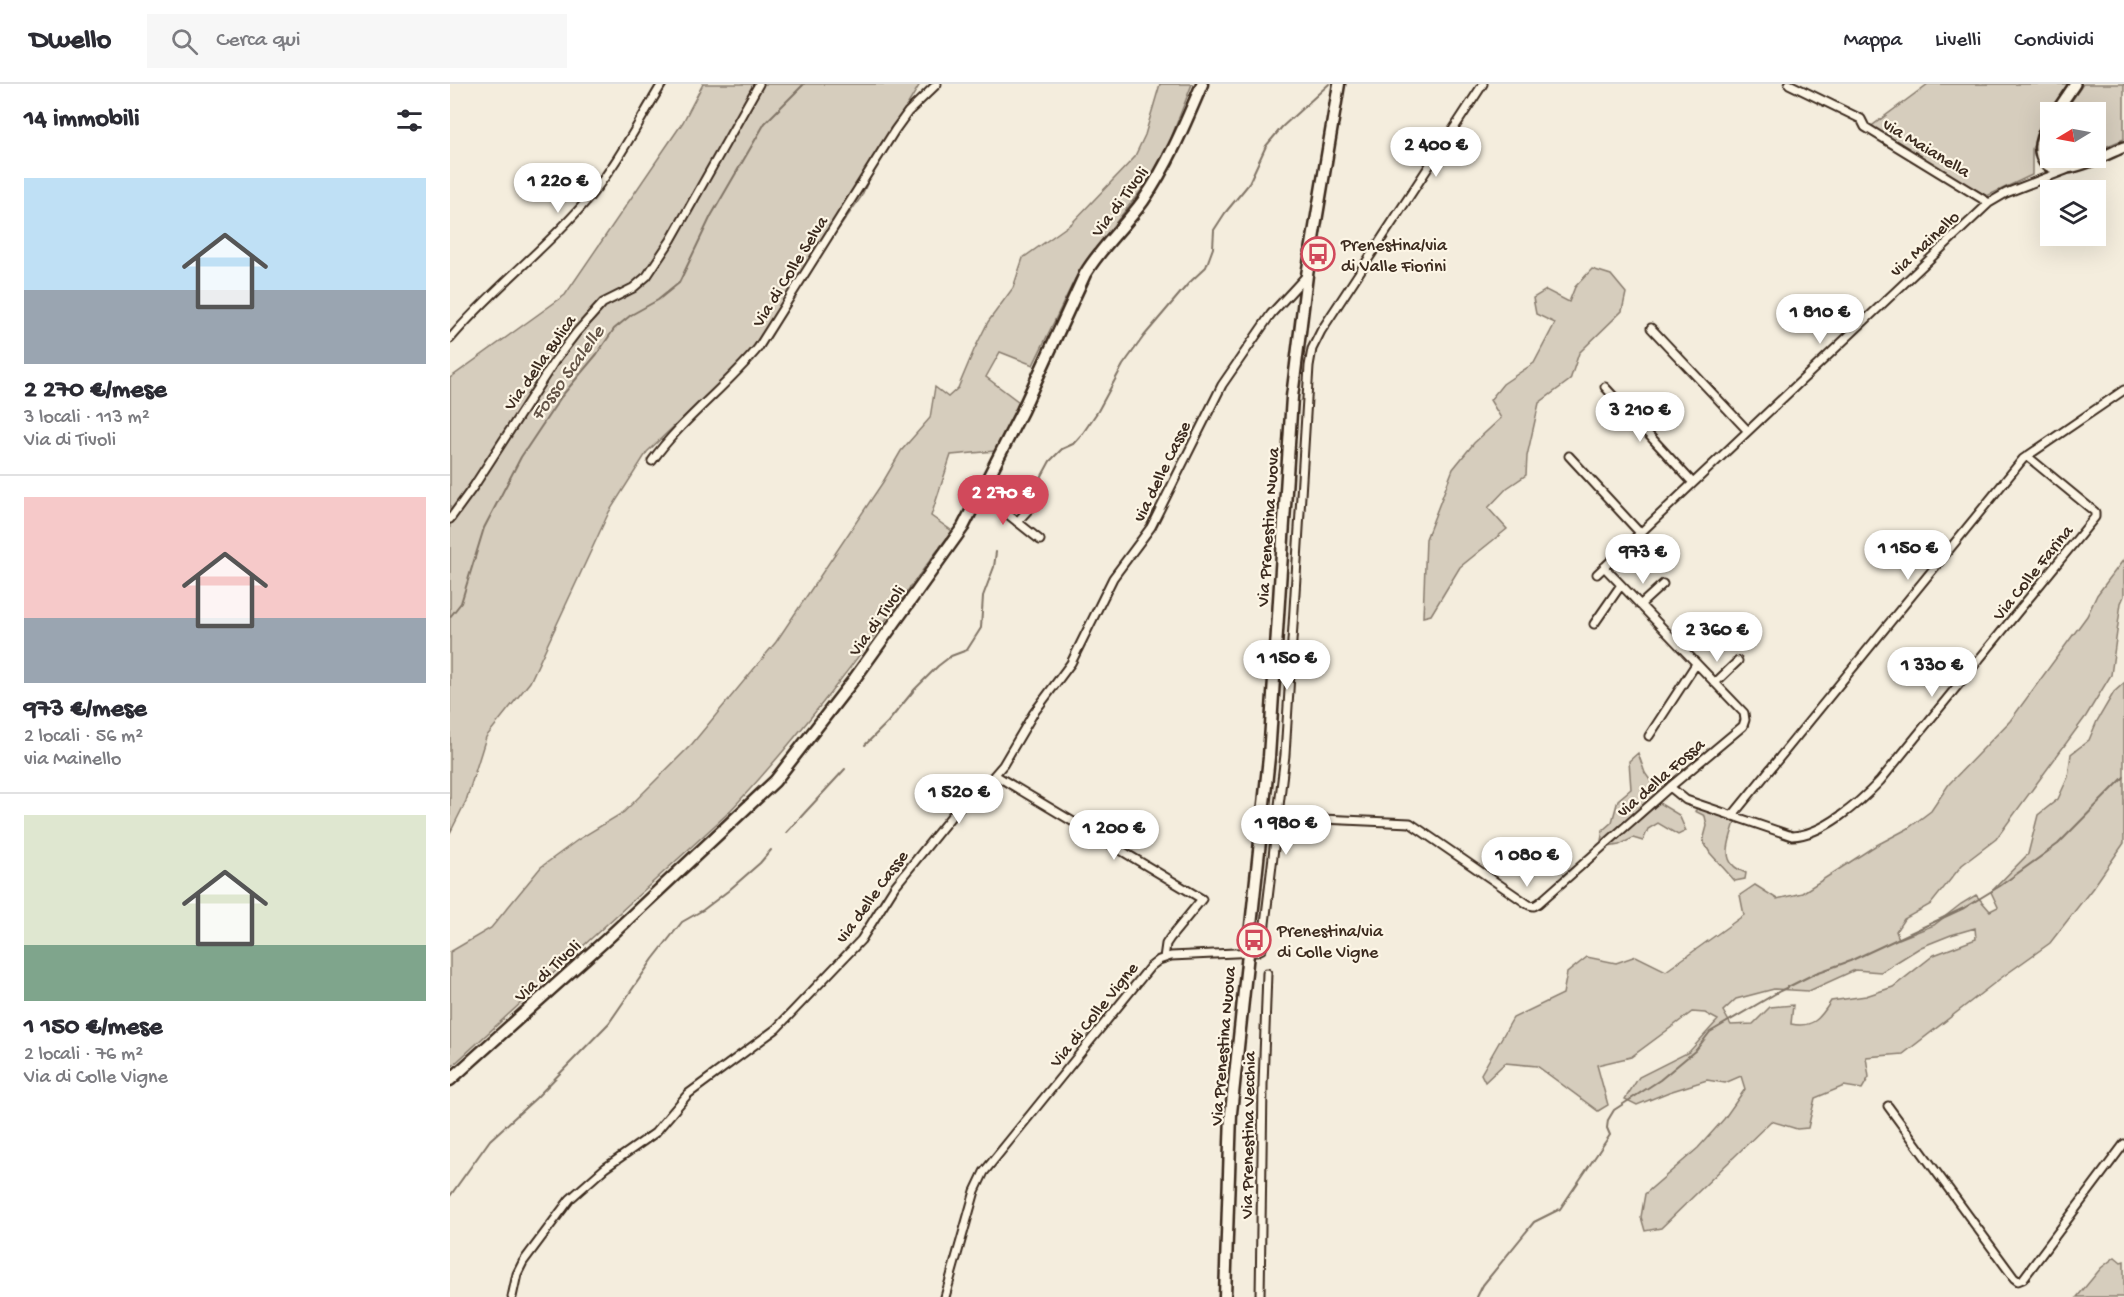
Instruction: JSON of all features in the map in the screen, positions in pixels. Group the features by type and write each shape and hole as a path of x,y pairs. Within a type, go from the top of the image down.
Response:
{"main road":[{"name":"Via di Tivoli","path":"450,1080 608,938 776,781 855,678 967,520 1022,411 1085,274 1153,186 1177,141 1202,84"},
{"name":"Via Prenestina Nuova","path":"1225,1297 1231,1113 1269,757 1288,448 1297,346 1339,84"}],"street":[{"path":"450,339 485,300 587,201 624,149 662,84"},
{"name":"Via della Bulica","path":"450,519 554,362 576,333 603,303 633,288 647,276 676,230 759,84"},
{"name":"Via di Colle Selva","path":"652,461 671,437 758,348 895,130 908,112 937,84"},
{"path":"1248,952 1258,952 1262,947 1285,755 1310,360 1314,343 1483,84"},
{"name":"via Maianella","path":"1789,84 1861,119 1865,127 1989,203"},
{"path":"2063,102 2075,84"},
{"path":"2106,154 2124,147"},
{"name":"via Mainello","path":"1598,574 1989,203 2006,193 2071,168"},
{"name":"via delle Casse","path":"512,1297 517,1274 525,1258 570,1200 605,1168 655,1133 688,1094 776,1029 861,940 895,886 954,813 970,795 995,775 1009,756 1033,714 1071,663 1113,578 1151,527 1219,390 1263,325 1307,275"},
{"path":"1651,328 1748,431"},
{"path":"1605,387 1693,483"},
{"path":"1732,816 2026,456 2124,390"},
{"path":"1569,456 1640,533"},
{"name":"Via Colle Farina","path":"1670,787 1684,799 1785,835 1804,835 1821,828 1863,798 1887,772 2095,519 2095,512 2026,456"},
{"path":"981,493 1040,540"},
{"path":"1017,522 1042,495"},
{"path":"1604,567 1715,683 1737,660"},
{"path":"1640,605 1663,584"},
{"path":"1594,624 1621,585"},
{"path":"1649,736 1696,664"},
{"name":"via della Fossa","path":"1278,817 1410,823 1529,905 1534,906 1743,726 1744,713 1715,683"},
{"path":"995,775 1202,899 1166,944 1164,958"},
{"name":"Via di Colle Vigne","path":"945,1297 975,1191 984,1172 1150,967 1164,958 1248,952"},
{"name":"Via Prenestina Vecchia","path":"1260,1297 1267,973"},
{"path":"1888,1106 2018,1281 2023,1279 2124,1144"}],"shaded area":[{"path":"703,84 920,84 890,134 861,197 775,319 728,382 690,411 647,452 609,512 530,682 486,737 466,801 450,833 450,378 565,295 683,122"},
{"path":"1160,84 1192,84 1168,146 1147,183 1075,279 1033,365 1000,352 986,377 1019,402 995,451 951,455 931,516 952,531 871,640 757,782 726,815 450,1068 450,952 491,928 541,867 579,839 624,812 692,744 776,642 883,482 901,451 930,418 935,387 948,397 958,388 988,322 1013,288 1023,258 1072,223 1134,158 1145,135"},
{"path":"1928,84 2070,84 2058,102 2040,102 2040,130 2032,149 2032,175 1987,196 1869,128"},
{"path":"2083,84 2124,84 2124,139 2106,147 2106,102 2071,102"},
{"path":"1592,269 1611,275 1626,293 1622,311 1579,353 1570,380 1539,403 1527,456 1526,475 1507,488 1488,508 1507,529 1460,567 1431,615 1423,617 1426,539 1453,469 1474,443 1501,418 1490,400 1503,384 1534,363 1555,323 1536,314 1533,298 1546,290 1569,302 1575,287"},
{"path":"2124,559 2124,596 2121,603 2111,675 2086,716 1996,839 1962,865 1931,904 1904,919 1896,931 1899,939 1934,925 1976,895 1990,911 1998,907 1991,892 2028,854 2038,815 2058,799 2068,777 2071,754 2089,740 2114,692 2124,683 2124,843 2050,943 1903,1054 1866,1057 1869,1077 1862,1089 1844,1086 1815,1098 1808,1128 1797,1129 1771,1121 1661,1228 1645,1231 1641,1217 1645,1194 1698,1148 1724,1119 1745,1089 1741,1076 1725,1083 1707,1080 1637,1105 1625,1099 1639,1077 1689,1052 1718,1020 1705,1013 1692,1012 1631,1057 1597,1065 1608,1105 1598,1111 1537,1066 1505,1063 1485,1082 1481,1074 1513,1018 1563,994 1567,973 1587,957 1616,963 1636,956 1666,971 1744,915 1740,895 1755,885 1777,899 1802,893 1875,846 1907,829 1931,811 1949,784 2010,721 2087,616 2097,595","holes":["1975,928 1976,939 1934,955 1893,987 1866,996 1831,1001 1815,1021 1805,1025 1791,1024 1793,1005 1770,1007 1753,1024 1731,1025 1723,1011 1736,999 1774,989 1809,991 1855,970 1881,972 1921,947"]},
{"path":"1638,753 1645,773 1659,793 1604,843 1601,841 1603,830 1612,822 1618,800 1631,789 1629,761"},
{"path":"1659,803 1679,815 1686,831 1678,835 1658,823 1648,829 1643,841 1633,838 1619,845 1608,847"},
{"path":"1699,807 1735,822 1728,856 1734,866 1746,873 1745,879 1735,881 1710,853 1703,841 1707,826 1705,816 1695,811"},
{"path":"2115,1257 2121,1262 2124,1261 2124,1297 2077,1297 2101,1268"}],"waterway":[{"name":"Fosso Scalelle","path":"450,617 461,603 484,528 521,457 561,397 597,354 614,329 679,283 711,216 765,123 804,84"},
{"path":"1014,512 1037,485 1050,461 1062,449 1073,444 1083,433 1123,365 1144,336 1188,284 1206,267 1213,248 1214,230 1248,185 1266,146 1282,127 1329,84"},
{"path":"865,745 938,666 951,656 967,650 981,628 983,596 994,567 996,552"},
{"path":"787,832 845,769"},
{"path":"1477,1297 1483,1285 1534,1222 1560,1209 1610,1135 1607,1128 1608,1120 1614,1110 1660,1080 1696,1050 1710,1032 1780,991 1964,908 2000,886 2058,844 2124,777"},
{"path":"450,1196 490,1140 536,1098 609,1023 653,959 682,922 728,891 760,863 771,850"}],"place":[{"name":"Prenestina/via di Valle Fiorini","path":"1318,254"},
{"name":"Prenestina/via di Colle Vigne","path":"1254,940"}]}
